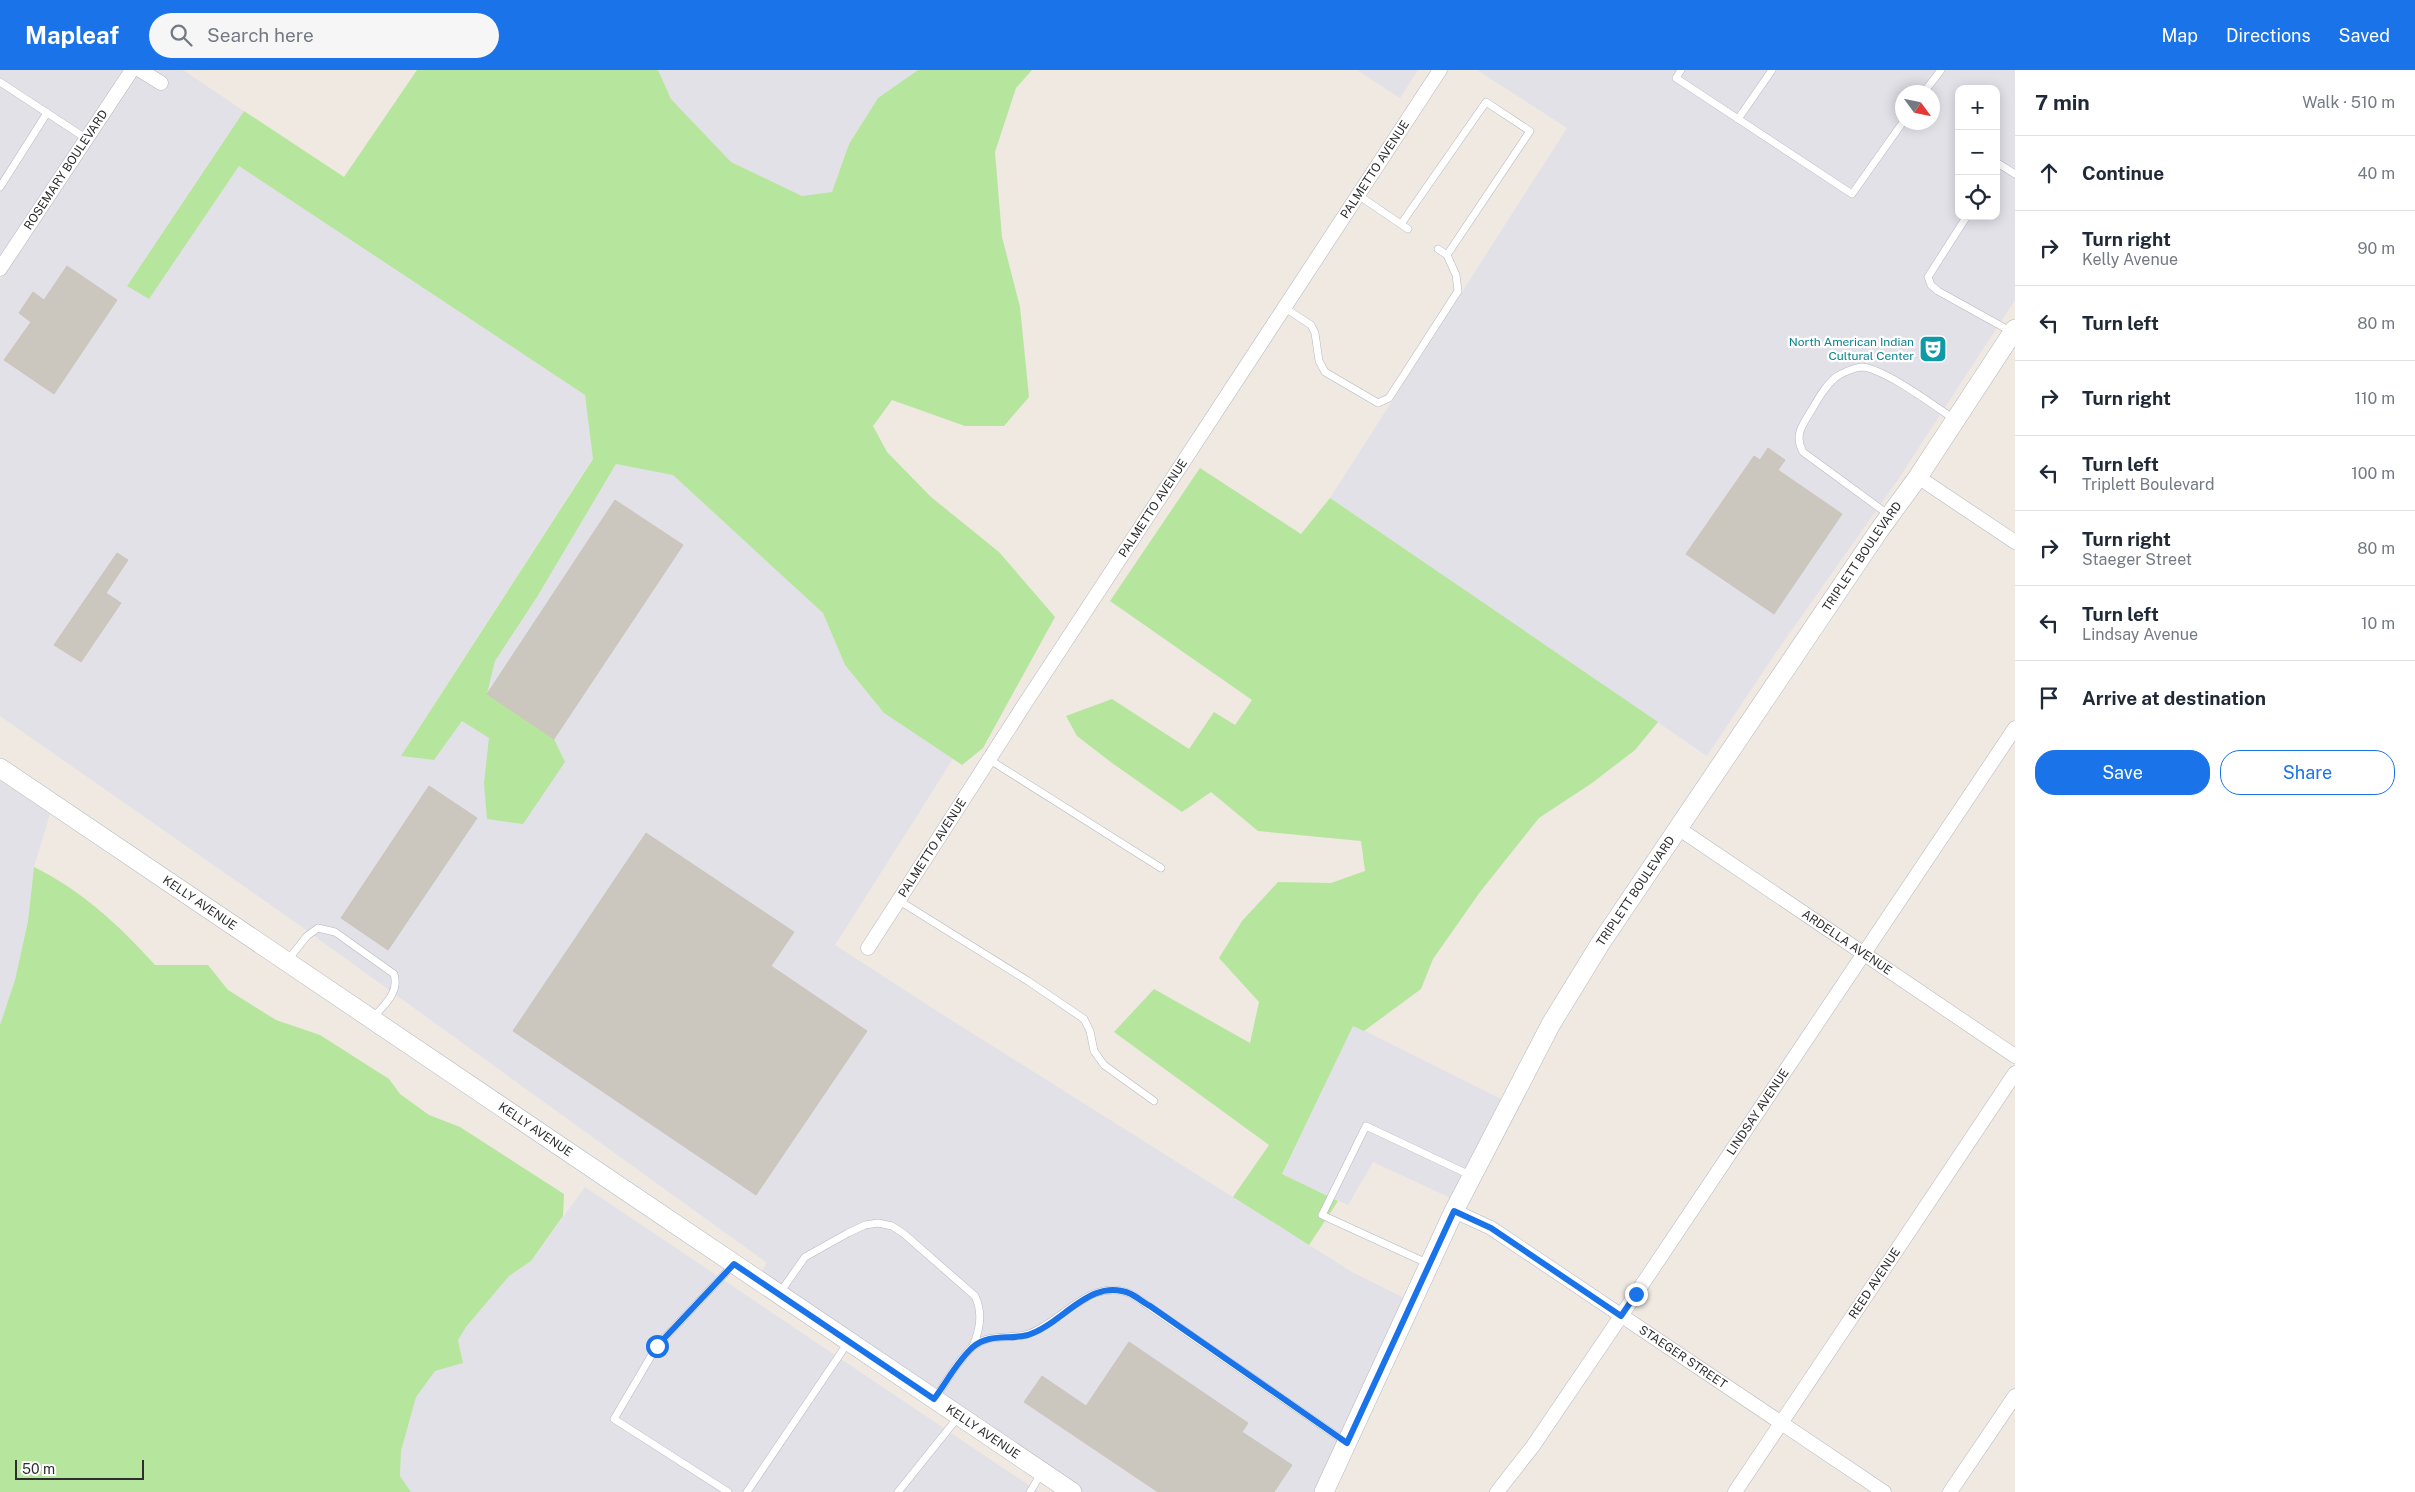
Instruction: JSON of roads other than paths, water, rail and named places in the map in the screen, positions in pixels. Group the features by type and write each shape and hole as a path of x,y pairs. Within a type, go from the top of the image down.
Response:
{"main road":[{"name":"TRIPLETT BOULEVARD","path":"1324,1492 1454,1211 1552,1024 1600,944 1890,515 1918,477 1954,419 2014,331"},
{"name":"KELLY AVENUE","path":"0,768 1072,1492"}],"street":[{"name":"ROSEMARY BOULEVARD","path":"0,269 132,70"},
{"path":"140,70 161,83"},
{"name":"PALMETTO AVENUE","path":"868,948 897,900 1440,70"},
{"path":"1918,477 2015,542"},
{"name":"LINDSAY AVENUE","path":"1497,1492 1533,1446 2015,728"},
{"name":"ARDELLA AVENUE","path":"1678,828 2015,1056"},
{"name":"REED AVENUE","path":"1735,1492 2015,1073"},
{"name":"STAEGER STREET","path":"1454,1211 1491,1228 1884,1492"},
{"path":"1950,1492 2015,1396"}],"lane":[{"path":"1681,70 1676,78 1852,194 1897,130"},
{"path":"1738,119 1772,70"},
{"path":"1929,85 1940,70"},
{"path":"0,82 88,139"},
{"path":"1401,224 1486,102 1530,131 1448,255"},
{"path":"0,187 47,113"},
{"path":"2000,165 2015,174"},
{"path":"1358,195 1408,229"},
{"path":"1964,220 1928,277 1931,285 1938,291 2014,331"},
{"path":"1285,308 1310,325 1315,333 1319,362 1325,372 1378,403 1389,398 1458,291 1456,276 1448,255 1438,249"},
{"path":"1890,515 1803,452 1798,443 1800,428 1828,384 1850,370 1860,367 1872,370 1891,379 1954,419"},
{"path":"990,760 1161,868"},
{"path":"897,900 1028,981 1084,1019 1090,1031 1094,1051 1104,1065 1154,1101"},
{"path":"287,962 307,936 318,928 335,932 394,974 397,983 394,993 372,1019"},
{"path":"1430,1264 1322,1215 1366,1126 1472,1176"},
{"path":"779,1294 805,1257 865,1224 884,1223 903,1232 974,1296 978,1303 980,1321 972,1348"},
{"path":"728,1492 614,1419 657,1346 734,1264"},
{"path":"934,1399 972,1348 983,1339 1028,1335 1050,1323 1092,1294 1111,1291 1130,1294 1347,1443"},
{"path":"746,1492 849,1341"},
{"path":"898,1492 959,1416"},
{"path":"1030,1492 1042,1472"}],"place":[{"name":"North American Indian Cultural Center","path":"1933,349"}]}
